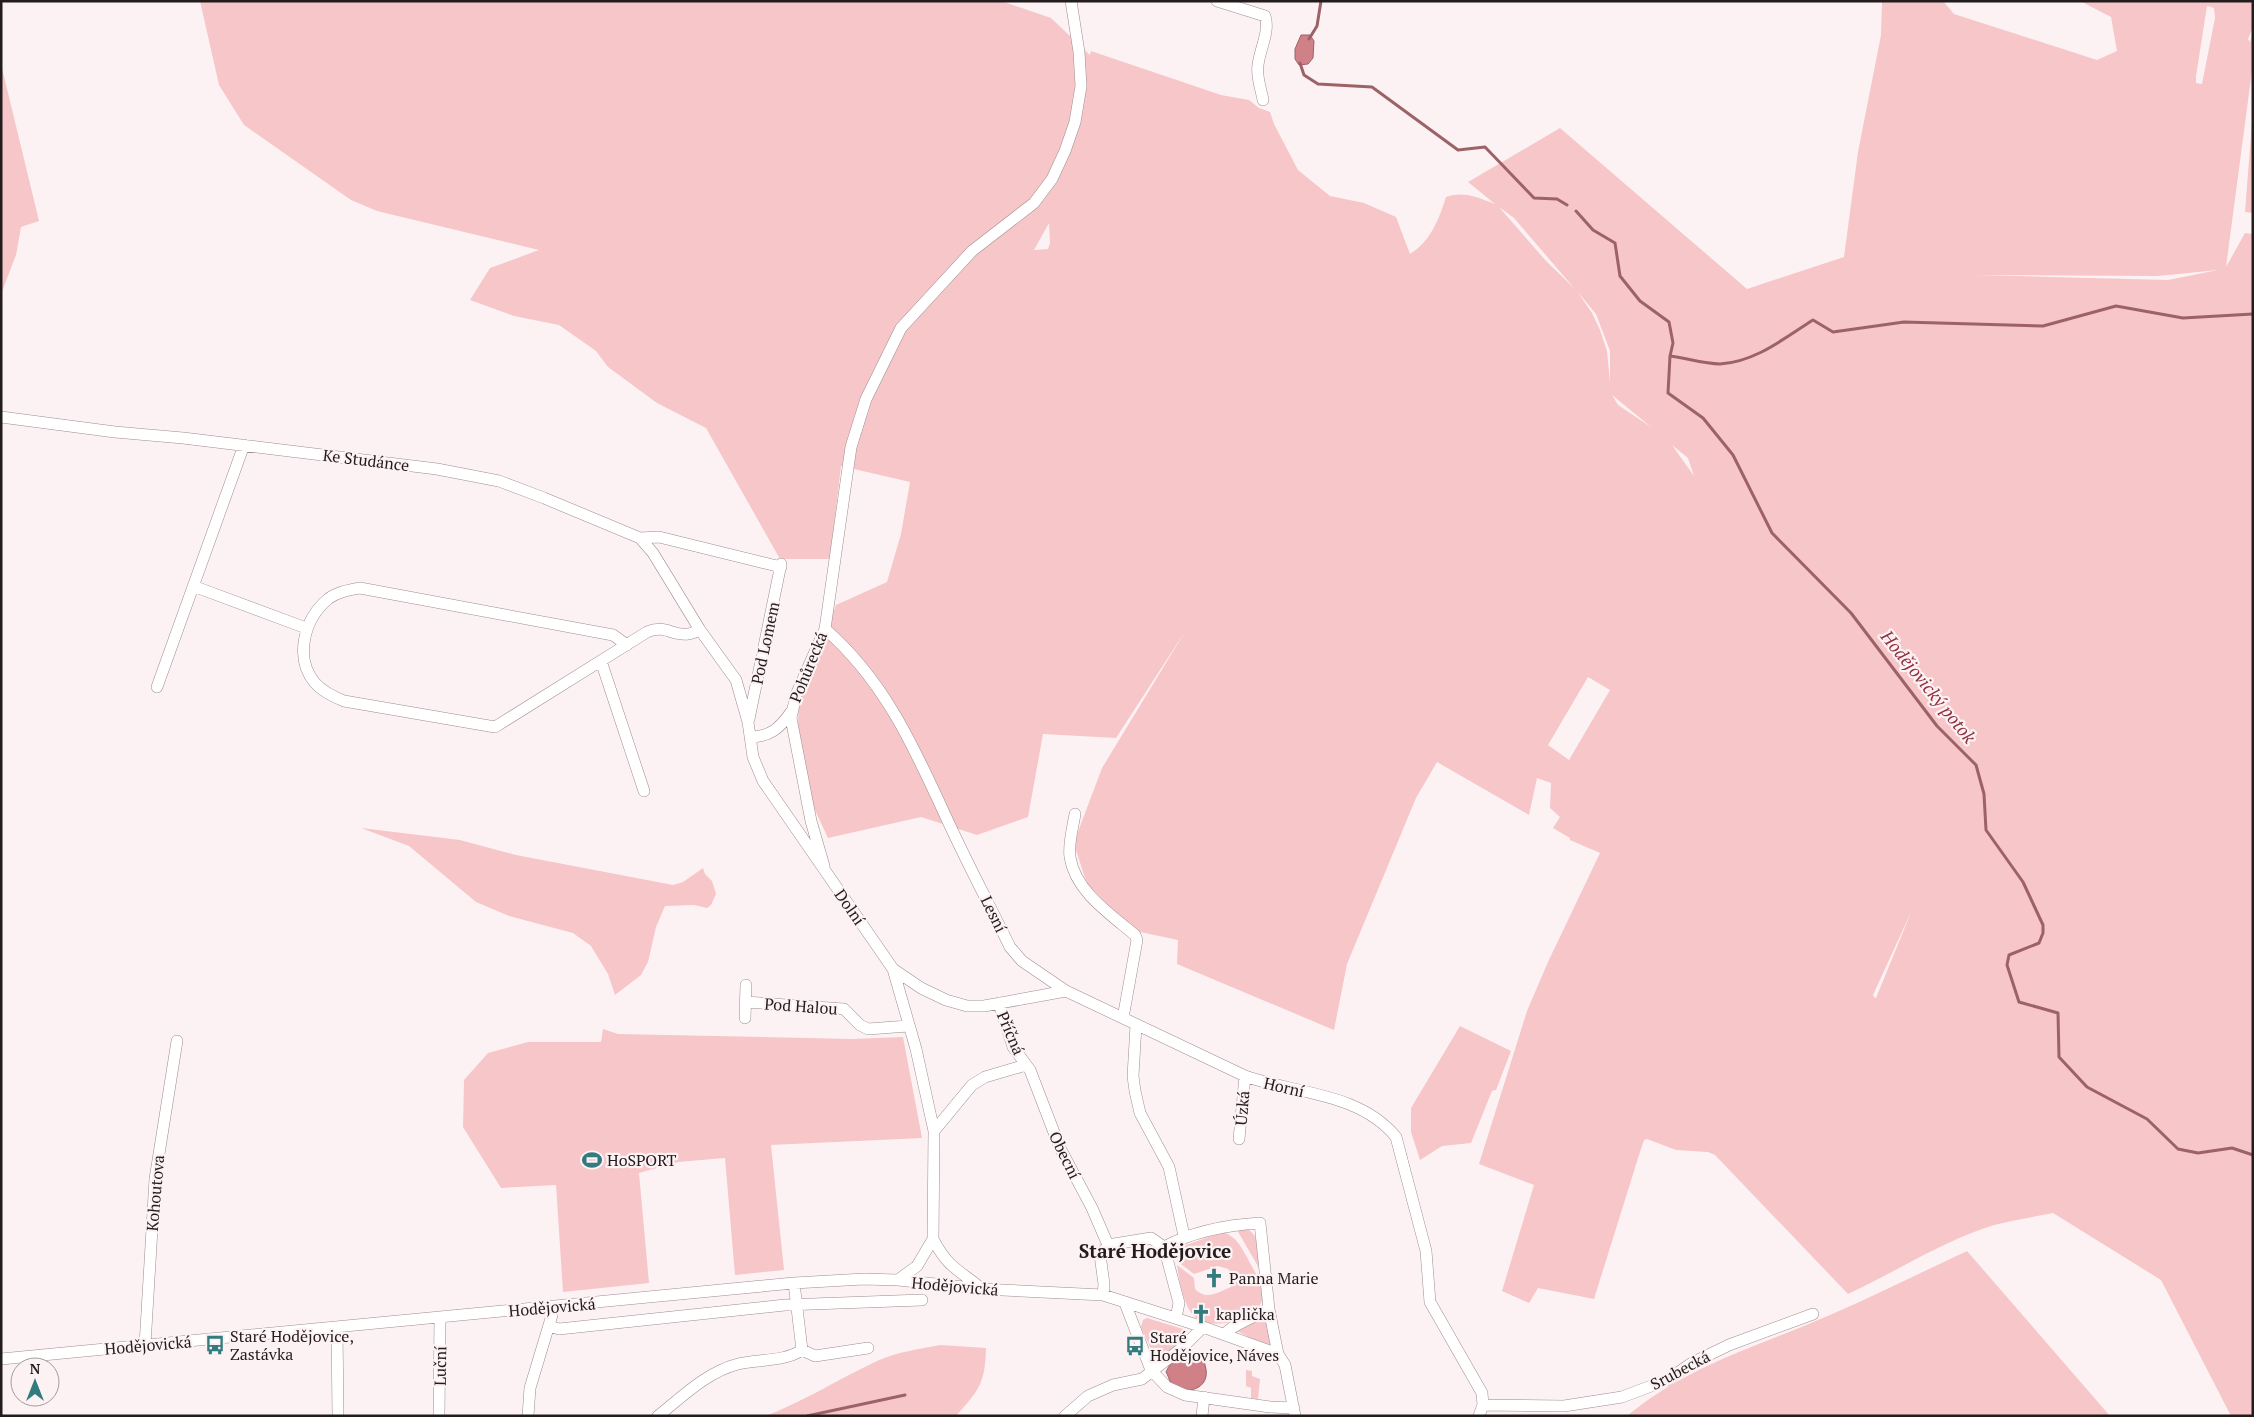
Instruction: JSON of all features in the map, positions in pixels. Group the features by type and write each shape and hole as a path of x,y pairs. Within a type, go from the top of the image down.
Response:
{"street":[{"name":"Pohůrecká","path":"827,874 811,821 800,774 791,712 796,695 824,629 852,447 866,399 901,328 972,251 1034,203 1052,179 1065,151 1075,122 1081,86 1078,43 1071,1"},
{"path":"1216,1 1265,16 1268,24 1258,65 1258,76 1263,100"},
{"name":"Ke Studánce","path":"1,417 437,469 498,481 640,538 654,553 684,604"},
{"path":"157,687 244,445"},
{"name":"Pod Lomem","path":"640,538 658,537 781,565 748,722"},
{"path":"193,586 306,628"},
{"path":"627,645 613,635 360,588 343,591 328,599 315,613 306,628 303,648 306,668 315,683 328,694 344,702 495,727 654,629 664,628 687,634 700,630"},
{"name":"Dolní","path":"684,604 736,680 748,722 753,757 763,781 852,907 893,970 916,1049 934,1131 933,1239"},
{"name":"Lesní","path":"824,629 846,647 880,690 920,756 946,817 1010,947 1022,960 1066,990"},
{"path":"601,661 644,791"},
{"path":"750,737 770,734 781,726 791,712"},
{"path":"1075,814 1069,855 1076,877 1098,904 1135,935 1137,940 1123,1018"},
{"path":"893,970 913,984 946,1000 967,1006 999,1003 1066,990"},
{"path":"744,1018 746,985"},
{"name":"Horní","path":"1066,990 1245,1076 1265,1083 1336,1098 1376,1118 1387,1126 1396,1137 1426,1251 1430,1302 1479,1386 1482,1393 1481,1410"},
{"name":"Pod Halou","path":"745,1002 844,1009 860,1025 868,1029 908,1026"},
{"name":"Příčná","path":"934,1131 972,1085 985,1077 1026,1064 1014,1047 999,1003"},
{"path":"1136,1025 1133,1076 1140,1113 1169,1167 1184,1236"},
{"name":"Kohoutova","path":"145,1345 154,1180 177,1041"},
{"name":"Obecní","path":"1026,1064 1035,1080 1060,1148 1092,1208 1108,1245"},
{"name":"Úzká","path":"1239,1139 1245,1076"},
{"path":"1125,1303 1152,1370 1167,1387 1185,1395 1294,1412 1285,1365 1278,1354 1269,1308 1260,1223 1228,1225 1184,1236 1164,1247"},
{"path":"1103,1295 1104,1284 1100,1255 1108,1245 1151,1238 1164,1247 1180,1303 1176,1318"},
{"path":"898,1280 916,1266 933,1239"},
{"path":"933,1239 942,1257 954,1270 982,1289"},
{"name":"Hodějovická","path":"1,1359 794,1283 864,1279 898,1280 982,1289 1103,1295 1225,1334 1278,1354"},
{"path":"794,1283 802,1350"},
{"path":"713,1312 716,1304 715,1291"},
{"path":"549,1326 559,1329 713,1312 908,1296 922,1300"},
{"path":"528,1416 530,1388 552,1315 552,1307"},
{"path":"1225,1334 1235,1326 1250,1320 1269,1308"},
{"name":"Srubecká","path":"1481,1410 1564,1406 1622,1397 1667,1380 1692,1363 1729,1345 1814,1314"},
{"name":"Luční","path":"439,1416 440,1317"},
{"path":"337,1327 338,1416"},
{"path":"1065,1416 1088,1396 1113,1385 1142,1379 1182,1348 1203,1327"},
{"path":"802,1350 815,1356 868,1348"},
{"path":"658,1416 712,1375 738,1364 788,1357 802,1350"},
{"path":"1202,1416 1204,1397"}],"shaded area":[{"path":"200,1 1001,1 1051,18 1090,55 1091,51 1221,95 1249,100 1259,108 1270,112 1274,124 1298,170 1330,196 1364,203 1396,217 1410,254 1424,243 1429,236 1446,197 1465,195 1495,204 1468,182 1560,128 1747,289 1844,257 1858,152 1881,35 1882,1 1943,1 1954,14 2097,60 2117,51 2111,17 2080,1 2253,1 2253,27 2248,39 2250,42 2253,32 2253,63 2226,267 2245,233 2253,234 2253,1416 2231,1416 2161,1280 2053,1213 1982,1229 1931,1252 1848,1294 1715,1155 1708,1152 1676,1150 1647,1139 1644,1140 1639,1155 1594,1299 1538,1288 1529,1303 1502,1291 1534,1185 1479,1164 1527,1011 1600,853 1570,840 1570,838 1553,828 1560,817 1550,808 1551,783 1537,778 1529,815 1437,762 1416,798 1347,964 1334,1030 1177,964 1178,940 1140,932 1118,916 1090,887 1085,878 1076,850 1076,837 1102,768 1186,630 1116,738 1043,734 1028,817 977,835 921,817 828,838 814,808 798,725 799,699 836,605 887,582 901,534 910,482 841,466 830,559 780,559 706,428 657,403 608,367 596,351 559,325 514,316 470,300 490,268 539,250 377,211 351,200 244,125 219,85","holes":["2207,6 2214,8 2215,18 2202,84 2196,83 2196,76","1499,207 1514,218 1574,288 1546,261","1049,223 1050,243 1048,249 1034,250","2218,270 2168,280 1975,275 2158,276","1577,291 1596,314 1610,351 1610,382 1607,351 1592,313","1612,395 1651,427 1618,405","1672,445 1688,458 1694,476","1588,677 1610,690 1569,760 1548,745","1912,910 1876,998 1873,995"]},
{"path":"1301,35 1310,35 1314,41 1313,58 1308,64 1299,65 1295,59 1295,49"},
{"path":"1,64 39,221 21,227 16,255 1,294"},
{"path":"2253,109 2253,213 2245,212"},
{"path":"361,828 460,840 516,855 673,885 683,882 703,868 705,874 712,881 716,894 711,905 707,908 694,905 665,906 656,927 648,962 641,975 615,995 608,974 591,946 573,933 509,916 476,902 409,846"},
{"path":"1460,1026 1511,1051 1496,1090 1492,1091 1471,1143 1442,1146 1420,1160 1411,1132 1411,1108"},
{"name":"HoSPORT","path":"603,1029 618,1034 852,1039 903,1037 922,1138 771,1145 784,1270 735,1275 725,1158 678,1162 639,1173 649,1283 563,1292 556,1185 501,1188 463,1127 464,1080 488,1053 528,1042 601,1042"},
{"path":"1247,1229 1255,1236 1257,1241 1259,1268 1237,1230"},
{"path":"1223,1232 1232,1237 1241,1247 1260,1281 1263,1294 1261,1303 1255,1311 1246,1317 1235,1321 1212,1323 1202,1321 1190,1312 1179,1278 1177,1265 1194,1278 1195,1289 1199,1293 1208,1295 1231,1287 1232,1275 1228,1269 1218,1266 1194,1274 1177,1261 1183,1246"},
{"path":"1967,1251 2110,1416 1627,1416 1650,1398 1699,1370 1847,1307"},
{"path":"1147,1318 1183,1329 1186,1337 1180,1344 1166,1353 1153,1354 1141,1327 1143,1320"},
{"path":"1266,1318 1273,1345 1270,1348 1237,1331"},
{"path":"940,1345 986,1348 984,1370 979,1386 956,1416 766,1416 892,1355"},
{"path":"1196,1353 1205,1363 1205,1380 1196,1389 1182,1390 1171,1383 1166,1372 1174,1360"},
{"path":"1246,1370 1252,1371 1252,1376 1260,1379 1258,1399 1251,1398 1251,1388 1246,1386"}],"waterway":[{"name":"Hodějovický potok","path":"1309,39 1317,26 1321,1"},
{"name":"Hodějovický potok","path":"1300,63 1304,75 1318,84 1372,87 1458,150 1485,147 1534,198 1557,199 1567,205"},
{"name":"Hodějovický potok","path":"1576,211 1593,230 1615,243 1620,276 1640,301 1669,322 1673,343 1670,356 1668,393 1703,418 1733,455 1772,533 1851,613 1937,726 1976,765 1984,794 1986,830 2023,882 2043,925 2043,933 2039,943 2009,955 2007,965 2019,1002 2058,1013 2059,1057 2087,1087 2147,1119 2178,1149 2198,1153 2232,1148 2253,1155"},
{"path":"1670,356 1714,364 1745,359 1780,342 1813,320 1833,332 1904,322 2043,326 2116,306 2183,318 2253,314"},
{"path":"807,1416 905,1395"}],"place":[{"name":"HoSPORT","path":"592,1160"},
{"name":"Panna Marie","path":"1214,1278"},
{"name":"kaplička","path":"1201,1314"},
{"name":"Staré Hodějovice, Zastávka","path":"215,1345"},
{"name":"Staré Hodějovice, Náves","path":"1135,1346"}],"district":[{"name":"Staré Hodějovice","path":"1155,1251"}]}
